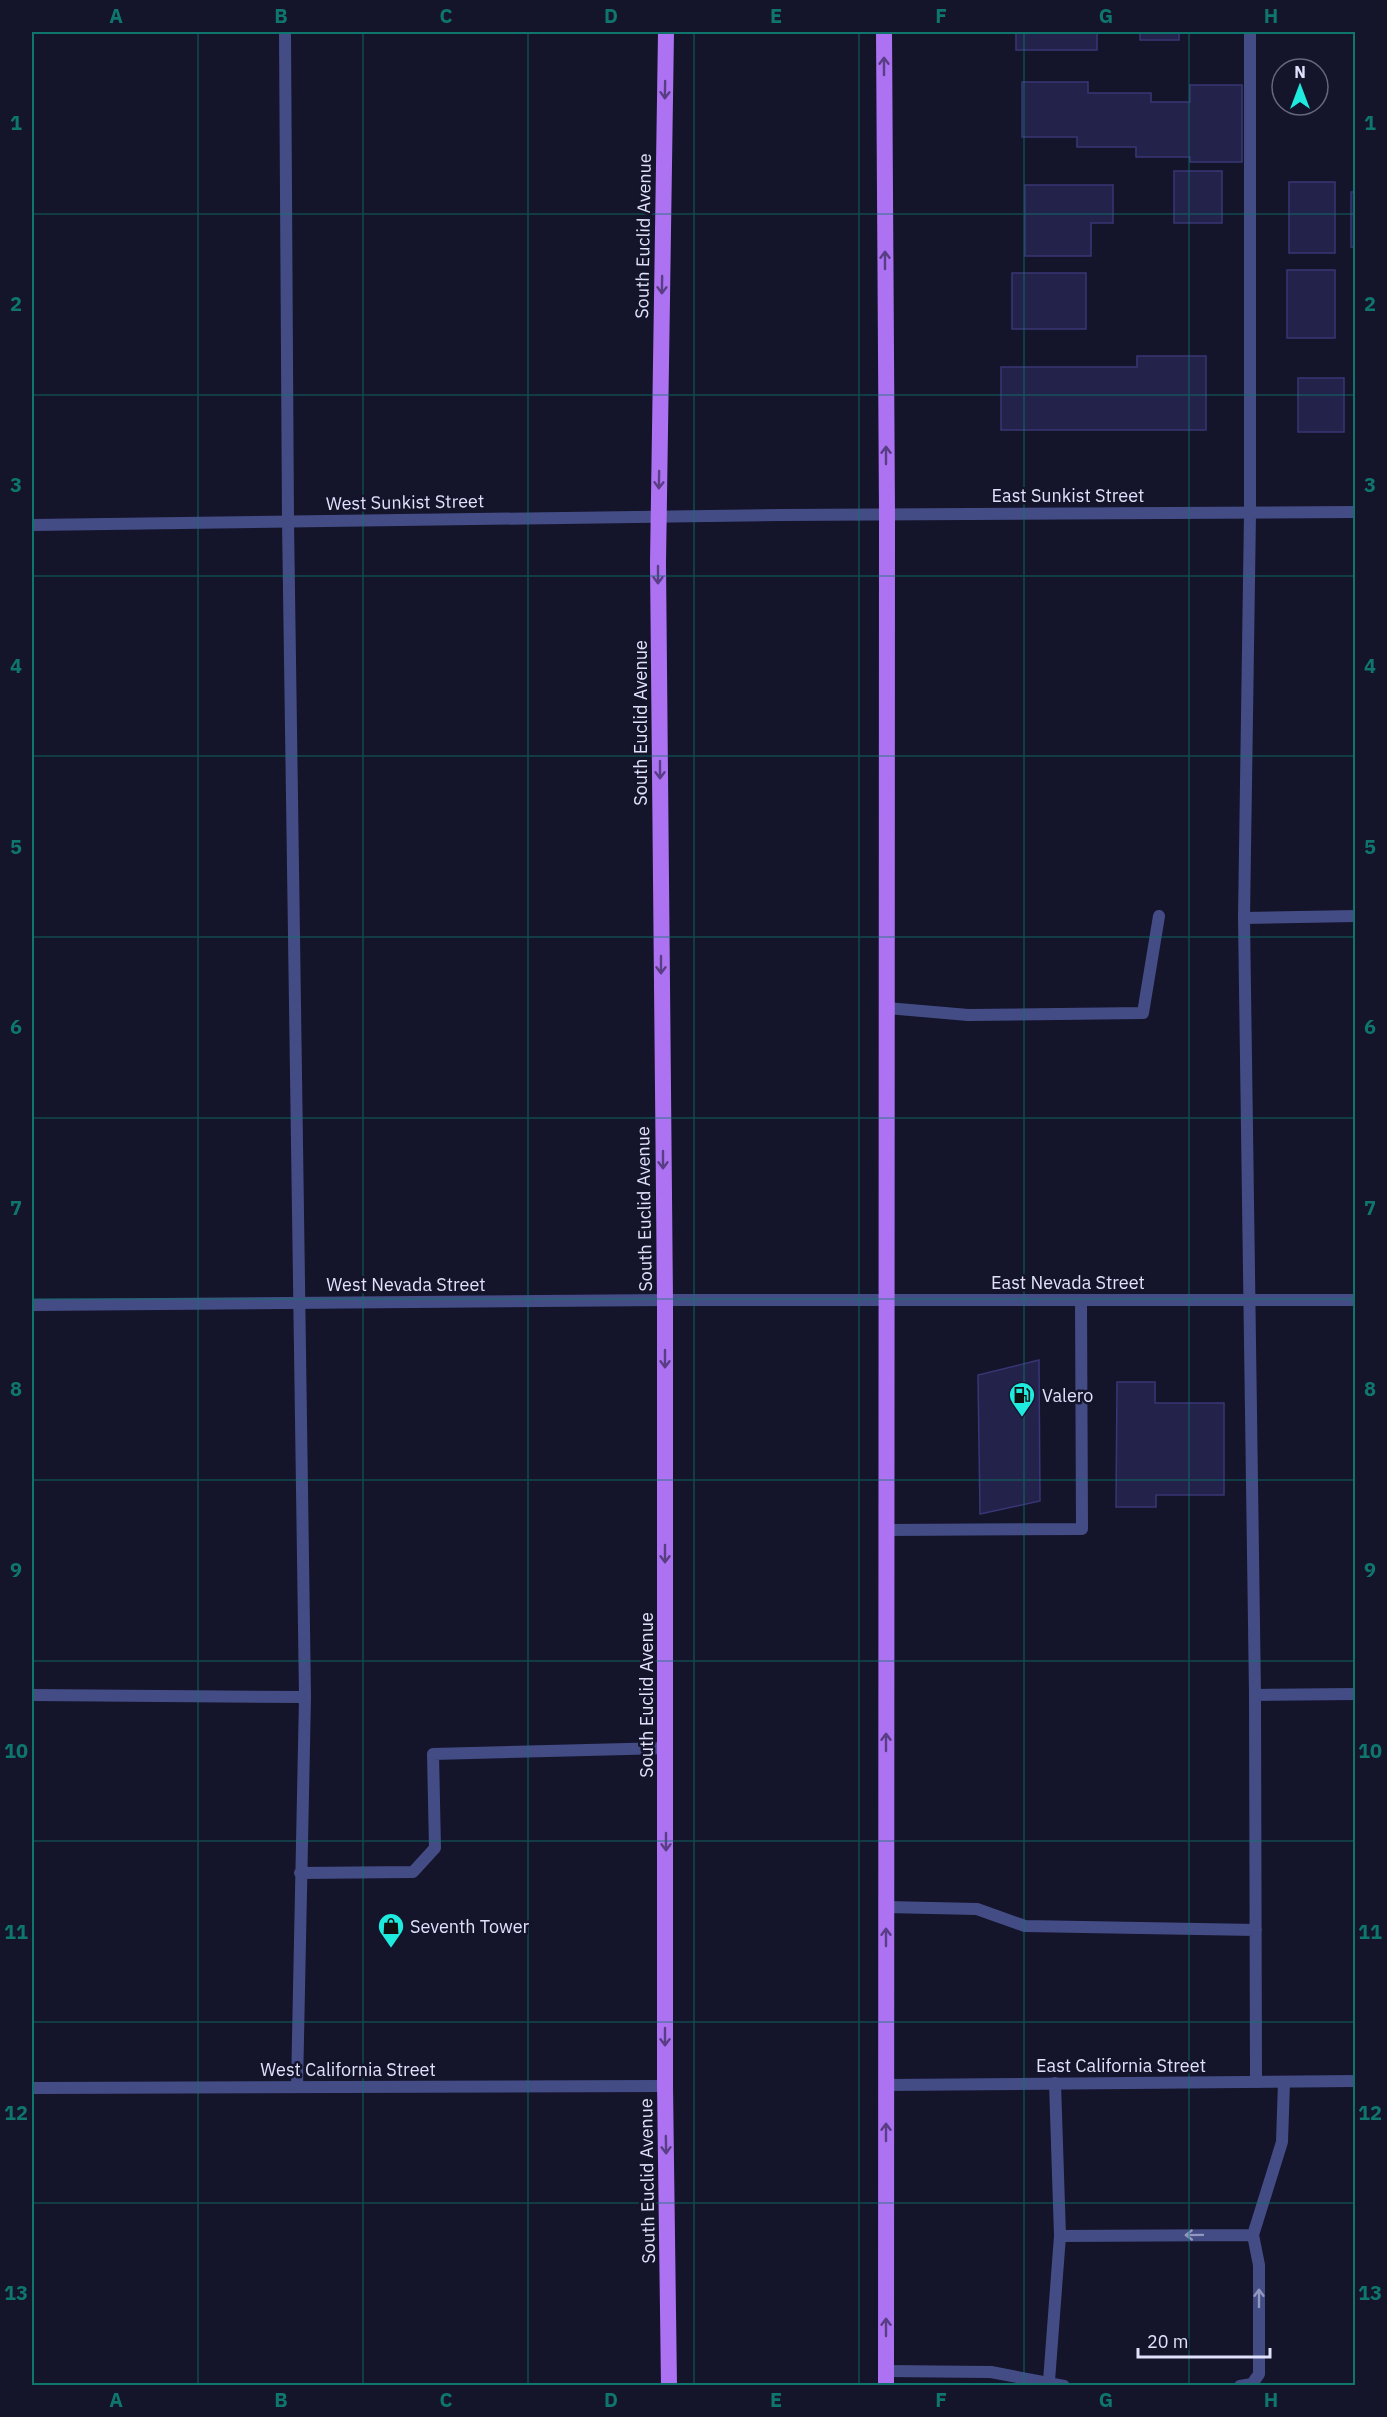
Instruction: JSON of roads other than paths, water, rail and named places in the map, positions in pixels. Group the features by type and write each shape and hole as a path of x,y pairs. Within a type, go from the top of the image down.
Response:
{"main road":[{"name":"South Euclid Avenue","path":"666,32 658,516 665,1300 665,2086 669,2385"},
{"path":"884,32 887,514 886,2378"}],"street":[{"path":"285,32 288,521 305,1697 297,2087"},
{"path":"1250,32 1250,513 1244,918 1255,1695 1256,2082"},
{"name":"East Sunkist Street","path":"780,515 1356,512"},
{"name":"West Sunkist Street","path":"32,525 780,515"},
{"path":"887,1008 968,1015 1143,1013 1159,916"},
{"path":"1244,918 1356,916"},
{"name":"West Nevada Street","path":"32,1305 781,1300"},
{"name":"East Nevada Street","path":"781,1300 1356,1300"},
{"path":"886,1530 1082,1529 1081,1300"},
{"path":"1255,1695 1356,1694"},
{"path":"32,1695 305,1697"},
{"path":"300,1873 413,1872 435,1848 433,1754 666,1748"},
{"path":"886,1907 977,1909 1025,1926 1256,1930"},
{"name":"East California Street","path":"886,2085 1356,2081"},
{"path":"1240,2385 1251,2384 1259,2374 1259,2265 1253,2235 1282,2142 1284,2082"},
{"path":"1049,2381 1060,2236 1055,2083"},
{"name":"West California Street","path":"32,2088 665,2086"},
{"path":"1060,2236 1253,2235"},
{"path":"886,2378 991,2372 1064,2385"}],"place":[{"name":"Valero","path":"1022,1418"},
{"name":"Seventh Tower","path":"391,1949"}]}
